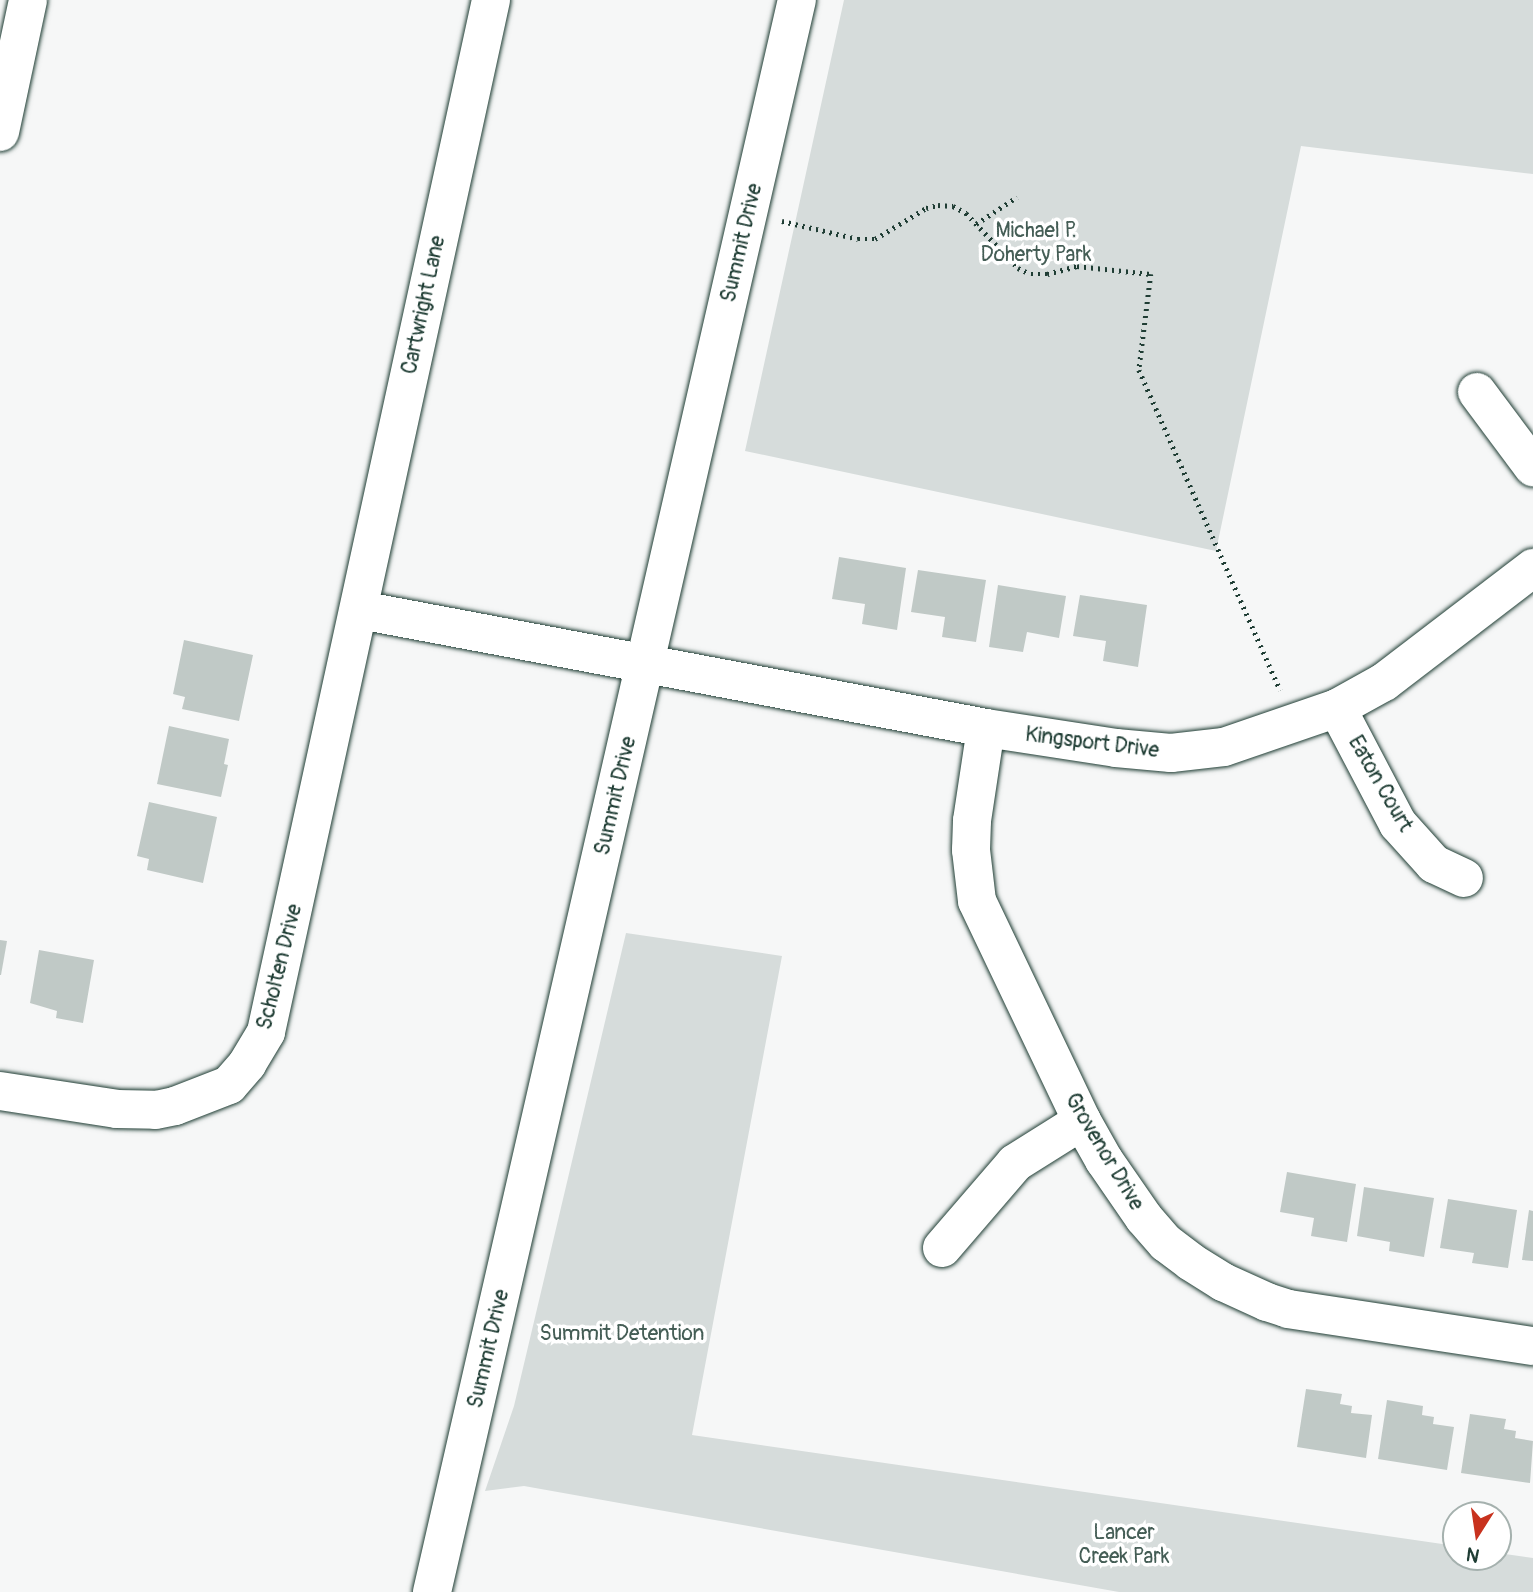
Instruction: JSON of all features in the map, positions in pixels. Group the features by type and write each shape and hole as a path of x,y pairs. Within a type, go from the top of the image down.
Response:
{"street":[{"path":"0,132 28,0"},
{"name":"Cartwright Lane","path":"360,610 421,315 492,0"},
{"name":"Summit Drive","path":"432,1592 797,0"},
{"path":"1477,392 1533,467"},
{"name":"Kingsport Drive","path":"360,610 986,728 1116,748 1171,753 1224,747 1337,708 1384,682 1533,568"},
{"name":"Scholten Drive","path":"0,1091 117,1109 156,1110 229,1085 247,1064 266,1032 360,610"},
{"name":"Eaton Court","path":"1337,708 1398,824 1434,864 1464,878"},
{"name":"Grovenor Drive","path":"986,728 972,821 971,850 977,901 1082,1121 1130,1199 1166,1242 1242,1292 1289,1308 1533,1346"},
{"path":"942,1248 1015,1163 1082,1121"}],"path":[{"path":"976,224 1017,197"},
{"path":"782,221 858,239 875,239 926,208 938,205 953,206 966,212 1018,268 1031,274 1046,274 1077,266 1151,274 1139,370 1280,690"}],"green space":[{"name":"Michael P. Doherty Park","path":"844,0 1533,0 1533,174 1301,146 1216,551 745,451"},
{"path":"626,933 782,956 692,1435 1442,1544 1442,1571 1512,1571 1512,1555 1533,1558 1533,1592 1119,1592 524,1486 485,1491 514,1406"}],"building":[{"path":"839,557 906,568 897,630 862,624 865,604 832,599"},
{"path":"918,570 986,580 976,642 942,637 945,617 911,612"},
{"path":"998,585 1066,596 1059,638 1027,632 1023,652 989,647"},
{"path":"1080,595 1147,605 1138,667 1103,661 1106,641 1073,636"},
{"path":"184,640 253,655 239,721 182,709 185,697 173,694"},
{"path":"169,726 229,739 224,764 228,765 221,797 157,784"},
{"path":"149,802 217,817 203,883 147,870 149,859 137,856"},
{"path":"0,940 7,941 1,975 0,975"},
{"path":"39,950 94,960 83,1023 56,1018 57,1011 30,1003"},
{"path":"1287,1172 1356,1184 1347,1242 1311,1236 1314,1218 1280,1212"},
{"path":"1364,1187 1434,1198 1424,1257 1389,1251 1390,1242 1357,1236"},
{"path":"1448,1199 1517,1210 1508,1268 1472,1263 1474,1253 1440,1248"},
{"path":"1529,1210 1533,1211 1533,1261 1522,1260"},
{"path":"1306,1389 1342,1394 1340,1404 1352,1406 1351,1413 1372,1415 1366,1458 1297,1447"},
{"path":"1387,1400 1423,1406 1422,1415 1434,1417 1433,1424 1454,1427 1447,1470 1378,1459"},
{"path":"1470,1414 1506,1419 1504,1429 1516,1431 1515,1438 1533,1441 1530,1483 1461,1473"}],"park label":[{"name":"Summit Detention","path":"622,1334"},
{"name":"Lancer Creek Park","path":"1124,1545"}]}
